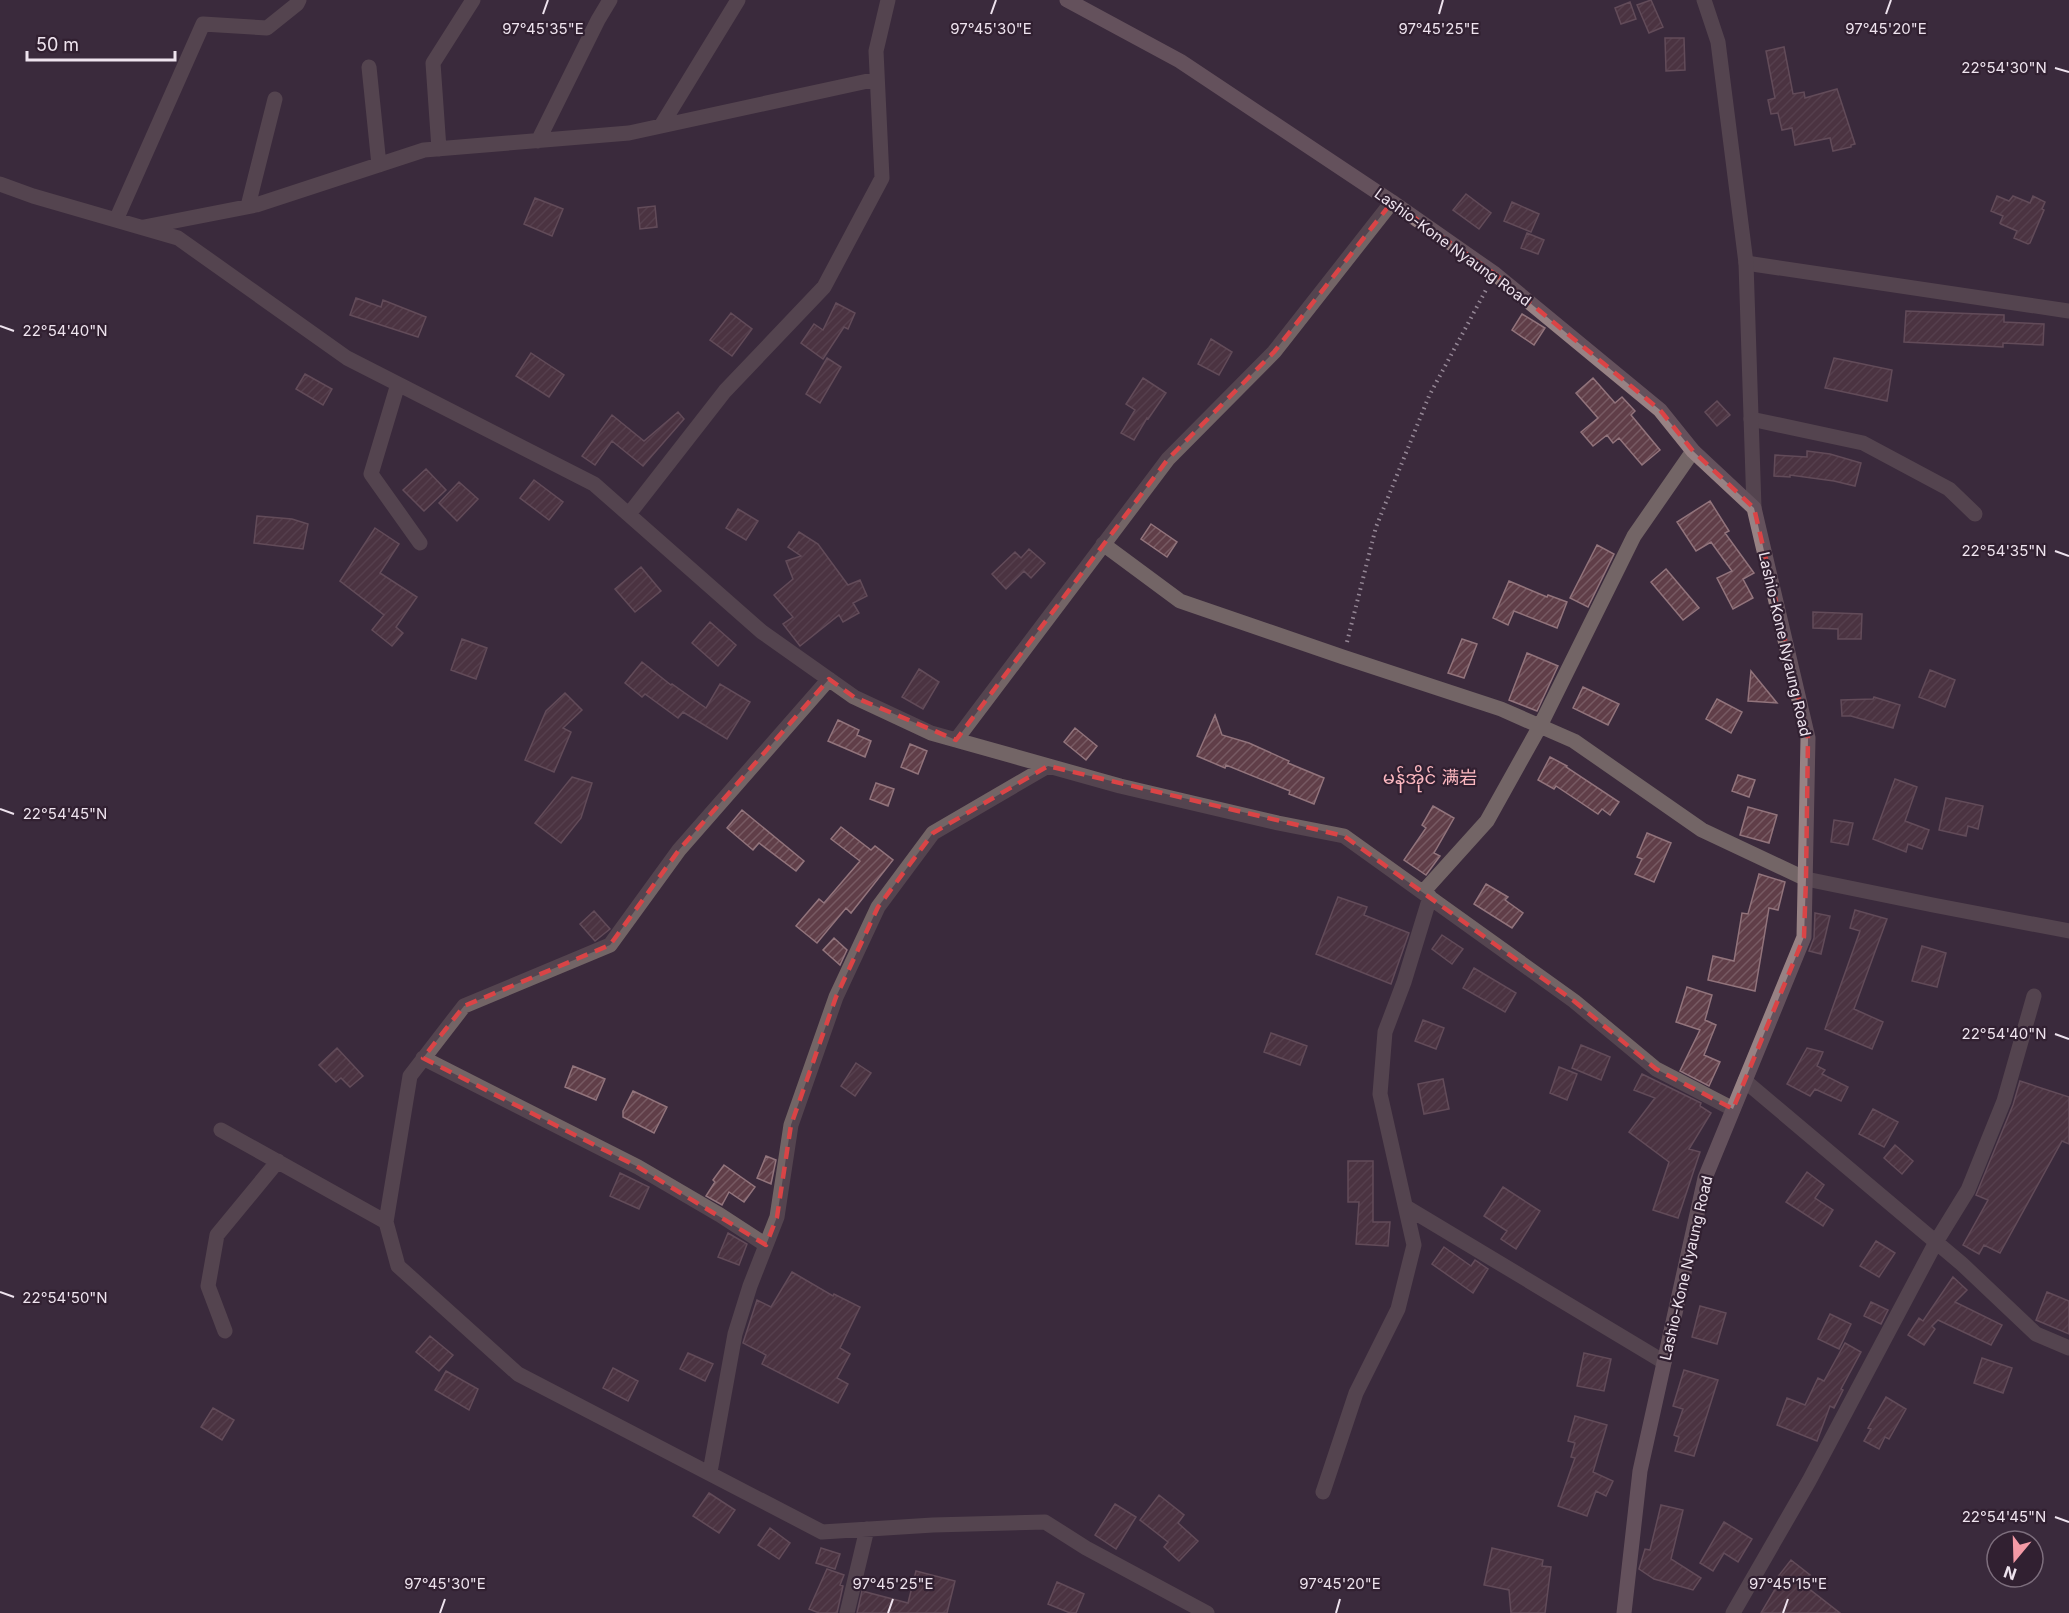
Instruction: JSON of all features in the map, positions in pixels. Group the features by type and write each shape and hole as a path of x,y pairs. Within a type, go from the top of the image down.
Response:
{"main road":[{"name":"Lashio-Kone Nyaung Road","path":"1067,0 1180,62 1392,202 1495,274 1660,410 1692,450 1754,508 1808,738 1804,937 1705,1178 1640,1472 1624,1613"}],"street":[{"path":"116,220 203,24 267,28 299,0"},
{"path":"439,149 433,63 473,0"},
{"path":"538,141 610,0"},
{"path":"661,126 738,0"},
{"path":"629,514 725,391 824,287 882,178 876,51 888,0"},
{"path":"1704,0 1718,42 1746,263 1754,508"},
{"path":"369,67 379,165"},
{"path":"141,228 248,206 424,150 629,133 877,79"},
{"path":"248,206 275,99"},
{"path":"0,184 33,196 178,238 347,358 594,484 762,632 854,697 931,733 1132,789 1344,836 1574,1001 1656,1069 1734,1109"},
{"path":"956,740 1168,459 1274,352 1392,202"},
{"path":"1746,263 2069,311"},
{"path":"398,384 371,474 420,543"},
{"path":"1751,419 1863,443 1949,489 1975,514"},
{"path":"1323,1492 1356,1393 1398,1309 1414,1245 1380,1094 1385,1032 1404,982 1427,895 1487,820 1540,726 1634,536 1692,450"},
{"path":"1104,544 1180,601 1502,709 1574,741 1702,830 1806,879 2069,931"},
{"path":"829,679 679,850 610,945 464,1006 423,1058 410,1076 386,1222 398,1266 519,1374 822,1532 1046,1522 1086,1548 1207,1613"},
{"path":"710,1472 735,1334 777,1216 791,1125 836,997 878,907 933,833 1048,766"},
{"path":"1733,1613 1809,1481 1936,1242 1968,1190 2004,1101 2034,996"},
{"path":"423,1058 638,1167 766,1245"},
{"path":"1745,1081 1936,1242 2036,1334 2069,1348"},
{"path":"221,1130 386,1222"},
{"path":"225,1331 208,1286 217,1235 278,1161"},
{"path":"1406,1207 1664,1362"},
{"path":"847,1613 867,1529"}],"path":[{"path":"1343,657 1376,527 1429,396 1495,274"}],"highlighted area":[{"path":"1392,202 1495,274 1660,410 1693,451 1754,508 1808,738 1804,937 1733,1109 1656,1069 1574,1001 1344,836 1048,766 933,833 878,907 836,997 791,1125 777,1217 766,1245 638,1167 423,1058 464,1006 610,945 679,850 829,679 854,697 956,740 1168,459 1274,352"}],"building":[{"path":"1651,0 1663,27 1649,33 1637,5"},
{"path":"1630,2 1636,19 1621,24 1615,8"},
{"path":"1665,38 1684,38 1685,70 1666,71"},
{"path":"1784,47 1793,94 1804,92 1805,98 1837,89 1855,144 1851,147 1833,151 1830,138 1795,145 1792,128 1782,130 1778,113 1771,114 1768,100 1775,98 1766,51"},
{"path":"1466,194 1491,213 1479,229 1453,210"},
{"path":"1997,196 2009,201 2013,196 2030,203 2033,196 2045,202 2042,209 2044,210 2030,243 2014,238 2017,231 2001,224 2003,216 1991,211"},
{"path":"535,198 563,209 552,236 524,224"},
{"path":"1512,202 1539,214 1531,232 1504,221"},
{"path":"655,206 657,227 640,229 638,208"},
{"path":"1527,233 1544,240 1538,254 1521,248"},
{"path":"356,298 381,307 383,300 426,317 418,337 350,315"},
{"path":"836,303 855,313 848,329 844,327 823,359 801,343 814,324 823,330"},
{"path":"1906,311 2004,315 2004,322 2044,324 2043,345 2003,343 2003,347 1904,342"},
{"path":"731,313 752,329 732,356 710,340"},
{"path":"1522,314 1545,328 1534,345 1512,330"},
{"path":"1211,339 1232,352 1219,375 1198,364"},
{"path":"531,353 564,375 549,397 516,376"},
{"path":"827,358 841,367 820,403 806,394"},
{"path":"1834,358 1892,370 1887,401 1825,388"},
{"path":"305,374 332,389 323,405 296,389"},
{"path":"1143,378 1166,393 1134,440 1121,433 1135,410 1126,404"},
{"path":"1593,378 1615,403 1622,397 1635,411 1631,415 1660,450 1642,465 1619,438 1613,443 1607,435 1593,446 1581,432 1598,418 1576,393"},
{"path":"1717,401 1730,415 1717,426 1705,412"},
{"path":"678,412 684,419 643,466 612,441 595,465 582,456 612,415 644,441"},
{"path":"1807,451 1830,454 1861,463 1855,486 1790,475 1790,477 1774,476 1775,455 1807,457"},
{"path":"426,469 446,490 424,511 403,490"},
{"path":"534,480 563,502 549,520 520,498"},
{"path":"459,482 478,499 457,521 439,503"},
{"path":"1710,501 1729,531 1725,533 1754,573 1743,579 1753,598 1733,609 1717,578 1732,571 1711,542 1696,551 1677,522"},
{"path":"738,509 758,521 746,540 726,528"},
{"path":"257,516 292,519 308,524 303,549 254,543"},
{"path":"1151,524 1177,542 1167,557 1141,539"},
{"path":"375,528 399,544 380,573 417,597 396,627 403,633 392,646 372,630 384,615 340,581"},
{"path":"799,532 818,544 848,585 860,580 867,596 853,603 859,613 843,622 839,615 800,646 783,624 793,617 774,595 793,579 786,561 801,556 788,547"},
{"path":"1597,545 1614,554 1588,607 1570,598"},
{"path":"1029,549 1045,563 1031,578 1024,571 1006,589 992,574 1015,552 1021,558"},
{"path":"641,567 661,591 635,612 615,589"},
{"path":"1666,569 1699,608 1683,620 1651,582"},
{"path":"1509,581 1547,597 1548,595 1567,602 1557,628 1514,611 1508,625 1493,618"},
{"path":"1813,612 1862,614 1861,639 1838,639 1838,629 1813,628"},
{"path":"710,622 736,645 718,666 692,643"},
{"path":"462,639 487,648 476,679 451,670"},
{"path":"1462,639 1477,644 1464,678 1448,673"},
{"path":"1527,653 1558,666 1537,711 1509,700"},
{"path":"642,662 706,708 720,684 750,702 727,739 683,712 678,718 645,694 642,697 625,683"},
{"path":"919,669 939,682 923,709 902,697"},
{"path":"1930,670 1955,680 1945,707 1919,697"},
{"path":"1751,671 1777,703 1748,701"},
{"path":"1583,687 1619,704 1608,725 1573,708"},
{"path":"565,693 582,710 563,728 571,732 554,772 525,760 546,711"},
{"path":"1874,697 1900,705 1893,728 1851,716 1842,716 1841,700 1873,699"},
{"path":"1717,699 1742,712 1731,733 1706,719"},
{"path":"1215,715 1222,735 1249,743 1324,778 1314,804 1289,794 1290,791 1197,756"},
{"path":"838,720 859,730 857,735 871,741 865,757 828,741"},
{"path":"1075,728 1097,746 1086,760 1064,742"},
{"path":"910,744 927,751 918,774 901,767"},
{"path":"1550,757 1619,802 1610,815 1602,809 1598,814 1556,786 1554,789 1538,780"},
{"path":"1738,775 1755,780 1749,797 1732,791"},
{"path":"572,777 592,783 581,818 561,843 535,823"},
{"path":"1895,779 1917,787 1905,821 1929,830 1922,849 1908,844 1906,852 1873,839"},
{"path":"876,783 894,789 888,806 870,799"},
{"path":"1946,798 1983,806 1978,829 1968,826 1966,836 1939,830"},
{"path":"1433,806 1454,818 1434,853 1440,856 1426,875 1404,860 1426,828 1422,825"},
{"path":"1748,807 1777,815 1769,843 1740,835"},
{"path":"742,810 804,861 796,871 759,843 753,850 727,828"},
{"path":"1834,820 1853,823 1848,845 1831,842"},
{"path":"841,827 871,850 875,846 893,860 851,913 846,908 817,943 796,926 819,899 824,903 860,861 831,839"},
{"path":"1647,833 1671,843 1654,882 1635,874 1642,859 1637,857"},
{"path":"1759,874 1785,882 1778,910 1769,908 1755,991 1708,980 1713,956 1734,961 1742,913 1748,914"},
{"path":"1486,884 1508,897 1505,900 1523,913 1512,928 1474,904"},
{"path":"1338,897 1367,907 1364,915 1409,933 1391,984 1316,954"},
{"path":"1855,910 1887,919 1854,1009 1883,1022 1872,1049 1825,1029 1860,931 1850,928"},
{"path":"594,911 610,929 595,941 580,924"},
{"path":"1815,913 1830,916 1821,954 1809,951 1814,938"},
{"path":"1442,935 1463,949 1452,964 1432,949"},
{"path":"834,938 847,950 840,965 823,950"},
{"path":"1922,946 1946,953 1937,987 1912,981"},
{"path":"1474,968 1516,993 1505,1012 1463,988"},
{"path":"1687,987 1712,995 1705,1020 1716,1025 1704,1055 1720,1062 1709,1086 1680,1071 1700,1030 1676,1022"},
{"path":"1423,1020 1444,1028 1436,1049 1415,1041"},
{"path":"1271,1033 1307,1046 1300,1065 1264,1052"},
{"path":"1581,1045 1610,1057 1601,1080 1572,1068"},
{"path":"337,1048 363,1076 350,1087 341,1078 336,1082 319,1065"},
{"path":"1807,1048 1823,1052 1817,1066 1825,1070 1822,1074 1848,1087 1841,1101 1815,1089 1810,1096 1787,1084"},
{"path":"856,1063 871,1073 855,1096 841,1086"},
{"path":"573,1066 605,1079 596,1100 565,1087"},
{"path":"1559,1067 1577,1074 1567,1100 1550,1093"},
{"path":"1642,1074 1701,1103 1700,1106 1711,1113 1689,1149 1700,1152 1678,1218 1653,1210 1669,1162 1629,1132 1655,1098 1634,1090"},
{"path":"1443,1079 1449,1109 1424,1114 1418,1084"},
{"path":"2020,1081 2069,1097 2069,1144 2062,1141 2000,1253 1984,1245 1979,1254 1963,1245 1988,1200 1976,1195 2013,1105"},
{"path":"633,1091 667,1107 654,1133 623,1117 623,1111"},
{"path":"1873,1109 1898,1122 1884,1147 1859,1134"},
{"path":"1895,1145 1913,1161 1902,1174 1884,1158"},
{"path":"766,1156 776,1160 771,1184 757,1178"},
{"path":"1348,1161 1373,1161 1373,1222 1390,1222 1388,1246 1356,1244 1359,1202 1348,1202"},
{"path":"724,1165 755,1187 744,1202 729,1192 722,1205 706,1196 715,1182 713,1180"},
{"path":"1807,1172 1824,1185 1815,1198 1833,1210 1823,1226 1786,1202"},
{"path":"620,1173 649,1187 639,1209 610,1196"},
{"path":"1503,1187 1540,1211 1516,1249 1501,1239 1507,1231 1484,1216"},
{"path":"728,1233 747,1244 739,1265 718,1257"},
{"path":"1876,1241 1895,1253 1879,1277 1860,1266"},
{"path":"1444,1247 1471,1266 1475,1260 1488,1269 1473,1293 1432,1264"},
{"path":"792,1272 833,1296 834,1294 860,1307 840,1348 850,1354 837,1378 848,1384 838,1403 762,1364 766,1355 743,1343 757,1300 771,1307"},
{"path":"1953,1277 1967,1290 1955,1302 2002,1325 1991,1345 1938,1320 1932,1326 1935,1329 1924,1345 1908,1335 1919,1318 1923,1321"},
{"path":"2047,1292 2069,1301 2069,1334 2036,1320"},
{"path":"1871,1302 1888,1310 1881,1324 1864,1316"},
{"path":"1700,1306 1726,1313 1717,1344 1692,1337"},
{"path":"1830,1314 1851,1324 1839,1349 1818,1339"},
{"path":"430,1336 453,1355 439,1371 416,1352"},
{"path":"1845,1343 1861,1352 1841,1389 1843,1390 1834,1408 1830,1406 1817,1441 1777,1425 1787,1398 1805,1405 1818,1378 1824,1381"},
{"path":"688,1353 713,1364 705,1381 680,1369"},
{"path":"1584,1353 1611,1359 1604,1391 1577,1386"},
{"path":"1982,1358 2012,1368 2003,1393 1974,1383"},
{"path":"613,1368 638,1381 628,1401 603,1388"},
{"path":"1684,1370 1718,1380 1694,1456 1675,1451 1679,1437 1674,1435 1683,1409 1673,1406"},
{"path":"446,1371 478,1389 469,1410 435,1390"},
{"path":"1886,1397 1906,1409 1889,1439 1885,1437 1879,1449 1864,1441 1871,1429 1868,1428"},
{"path":"213,1408 234,1420 222,1440 201,1427"},
{"path":"1575,1416 1607,1425 1593,1472 1613,1481 1606,1496 1596,1491 1587,1516 1558,1506 1575,1458 1571,1457 1575,1443 1568,1441"},
{"path":"709,1493 735,1510 719,1533 693,1516"},
{"path":"1159,1495 1184,1515 1178,1523 1198,1541 1179,1561 1164,1547 1168,1542 1140,1520"},
{"path":"1115,1504 1136,1517 1116,1549 1095,1535"},
{"path":"1661,1505 1683,1510 1671,1559 1701,1578 1693,1590 1654,1579 1639,1569 1645,1549 1650,1550"},
{"path":"1724,1522 1752,1539 1738,1562 1724,1553 1713,1571 1700,1563"},
{"path":"770,1528 790,1543 779,1559 758,1545"},
{"path":"821,1548 840,1554 835,1569 816,1563"},
{"path":"1492,1548 1543,1560 1542,1566 1551,1567 1545,1613 1511,1613 1509,1590 1484,1585"},
{"path":"1791,1560 1810,1575 1803,1584 1840,1613 1761,1613 1777,1586 1773,1583"},
{"path":"827,1569 844,1575 840,1585 843,1586 837,1613 819,1613 809,1609"},
{"path":"916,1571 955,1581 947,1613 857,1613 862,1591 908,1603"},
{"path":"1057,1582 1084,1594 1076,1613 1070,1613 1048,1604"}],"district":[{"name":"မန်အိုင် 满岩","path":"1430,777"}]}
